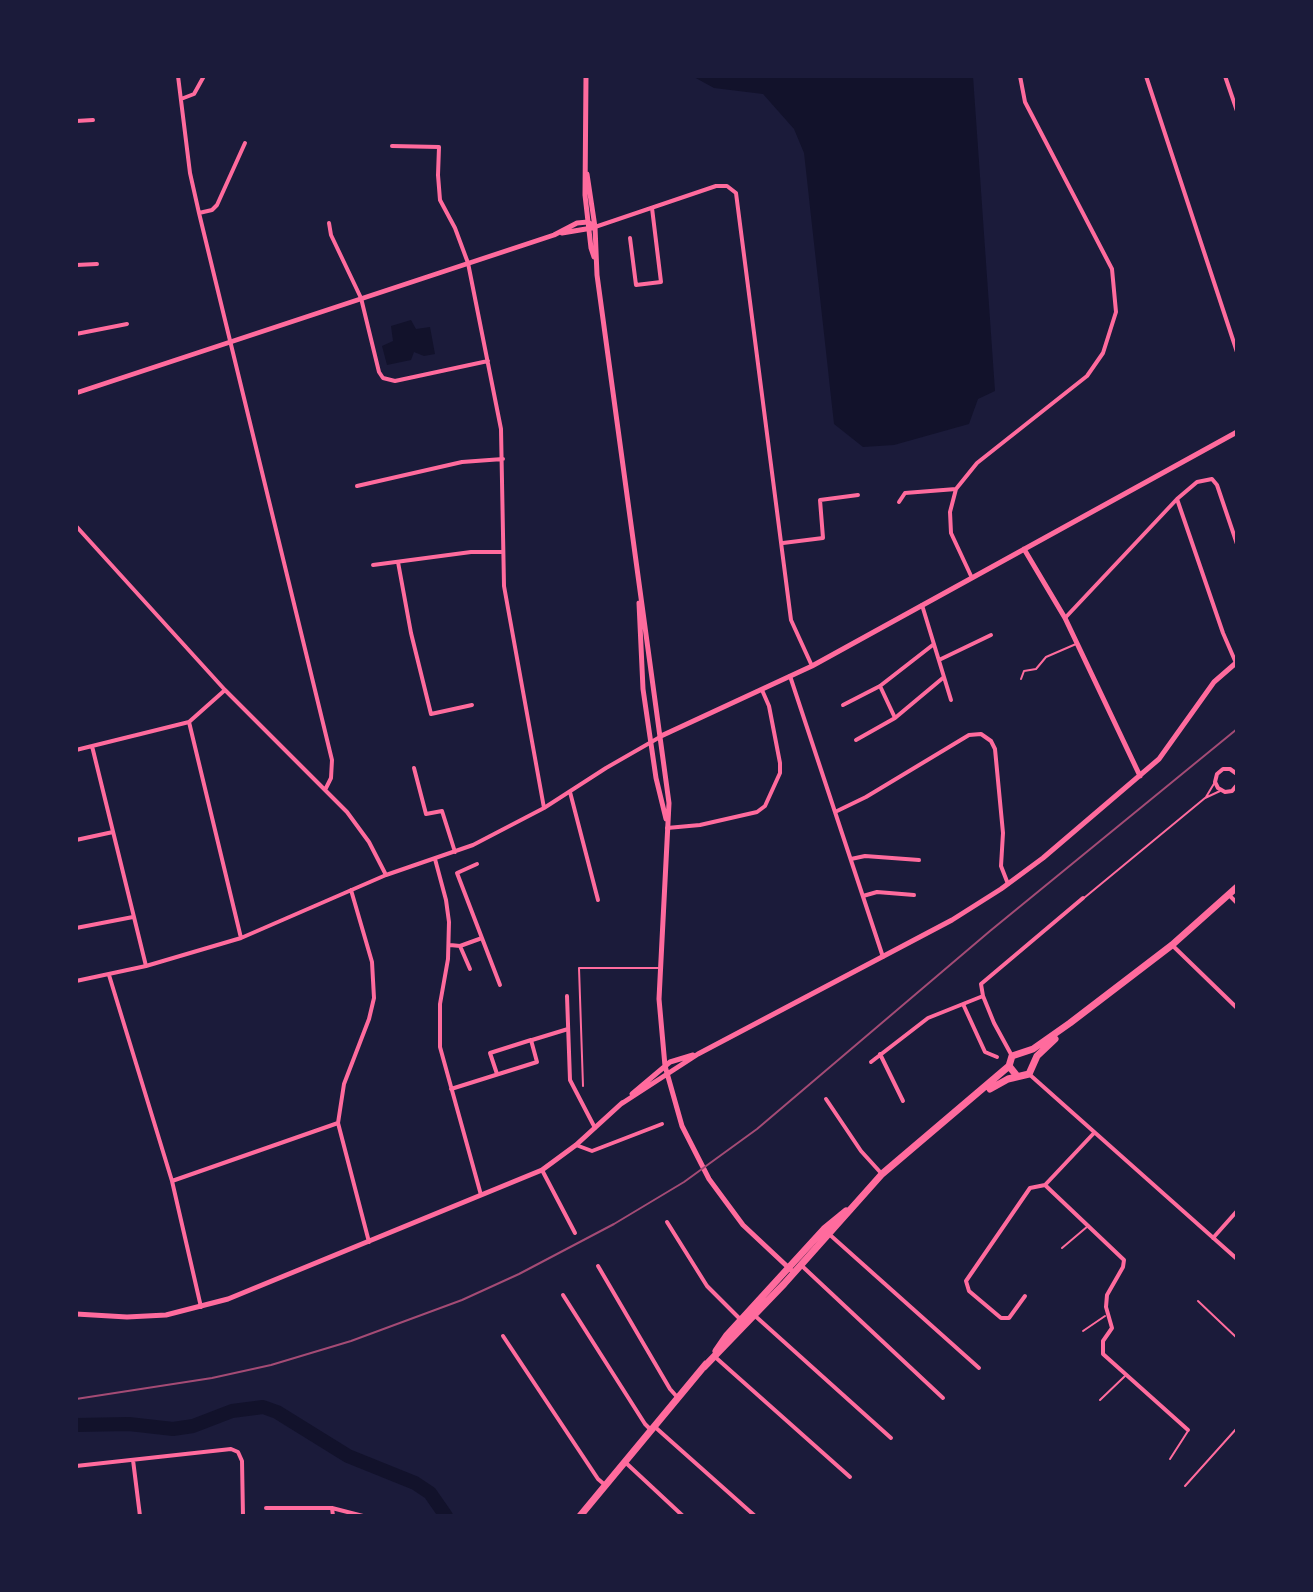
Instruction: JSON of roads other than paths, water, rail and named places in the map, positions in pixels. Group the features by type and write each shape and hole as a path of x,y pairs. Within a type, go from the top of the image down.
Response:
{"main road":[{"path":"580,1516 743,1322 882,1174 1009,1066 1012,1056 1019,1052 1026,1053 1070,1023 1172,945 1237,887"},
{"path":"972,1099 1017,1076 1029,1074 1033,1062 1070,1023"},
{"path":"1026,1053 1033,1062"},
{"path":"1009,1066 1017,1076"}],"street":[{"path":"178,76 190,173 199,213 332,760 331,778 325,790"},
{"path":"181,99 194,94 204,76"},
{"path":"586,76 587,174 592,228 669,803 659,1021 665,1066 676,1108 714,1187 743,1225 792,1271"},
{"path":"972,578 951,533 950,512 956,489 977,463 1087,376 1103,353 1116,312 1112,269 1025,102 1020,76"},
{"path":"1146,76 1237,352"},
{"path":"1225,76 1237,111"},
{"path":"76,121 93,120"},
{"path":"199,213 212,210 217,205 245,143"},
{"path":"392,146 439,147 440,200 468,263 489,360 503,459 504,586 544,808"},
{"path":"587,174 585,195 588,222 592,228"},
{"path":"557,233 592,228 722,185 732,189 739,199 791,620 812,666"},
{"path":"630,238 636,285 661,282 652,208"},
{"path":"76,393 557,233 577,223 588,222"},
{"path":"329,223 331,235 361,298 383,378 395,381 489,360"},
{"path":"76,265 97,264"},
{"path":"76,334 127,324"},
{"path":"76,981 146,966 241,938 386,875 455,852 503,831 661,736 812,666 1237,432"},
{"path":"357,486 462,462 503,459"},
{"path":"1065,618 1177,499 1197,482 1212,479 1217,485 1237,544"},
{"path":"899,502 905,493 956,489"},
{"path":"782,543 823,538 820,500 858,495"},
{"path":"621,1104 698,1054 970,910 1008,884 1159,759 1214,682 1236,662 1177,499"},
{"path":"76,526 225,690 359,827 386,875"},
{"path":"1024,549 1065,618 1140,776"},
{"path":"373,565 471,552 502,552"},
{"path":"398,562 431,714 472,705"},
{"path":"639,594 641,668 650,742 667,828"},
{"path":"922,605 951,700"},
{"path":"939,660 991,635"},
{"path":"843,705 880,686 934,644"},
{"path":"790,676 883,957"},
{"path":"856,740 895,718 944,677"},
{"path":"880,686 895,718"},
{"path":"76,750 189,722 225,690"},
{"path":"667,828 700,825 757,812 765,806 780,773 780,763 769,706 762,690"},
{"path":"189,722 241,938"},
{"path":"835,812 866,797 969,735 981,734 991,741 995,749 1003,833 1001,866 1008,884"},
{"path":"92,746 146,966"},
{"path":"414,768 426,814 442,811 455,852"},
{"path":"1236,788 1229,792 1222,791 1215,782 1217,774 1223,769 1237,774"},
{"path":"570,792 598,900"},
{"path":"76,840 113,832"},
{"path":"851,859 865,856 919,860"},
{"path":"435,859 446,900 449,945 438,1023 440,1047 481,1195"},
{"path":"477,864 457,873 500,985"},
{"path":"351,890 372,962 374,998 344,1084 338,1123 369,1242"},
{"path":"863,896 877,892 914,895"},
{"path":"1229,895 1237,903"},
{"path":"1012,1056 1000,1038 981,984 1083,898"},
{"path":"76,928 134,917"},
{"path":"449,945 460,946 482,938"},
{"path":"1172,945 1237,1008"},
{"path":"460,946 470,969"},
{"path":"109,975 172,1181 201,1307"},
{"path":"567,996 570,1080 595,1128"},
{"path":"871,1062 928,1018 983,996"},
{"path":"963,1004 985,1052 997,1057"},
{"path":"497,1074 490,1053 568,1029"},
{"path":"451,1089 537,1062 531,1040"},
{"path":"76,1314 127,1317 166,1315 201,1307 542,1170 576,1145 665,1066 677,1058 698,1054"},
{"path":"880,1054 903,1101"},
{"path":"1029,1074 1237,1259"},
{"path":"826,1099 861,1151 882,1174"},
{"path":"172,1181 338,1123"},
{"path":"576,1145 592,1151 662,1124"},
{"path":"1025,1296 1009,1318 1004,1319 969,1291 966,1281 1030,1188 1045,1185 1094,1133"},
{"path":"542,1170 575,1233"},
{"path":"1045,1185 1124,1260 1107,1295 1106,1307 1112,1328 1103,1341 1102,1350 1188,1430"},
{"path":"1213,1238 1237,1211"},
{"path":"667,1222 707,1286 743,1322"},
{"path":"827,1232 979,1368"},
{"path":"799,1261 943,1398"},
{"path":"598,1266 678,1398"},
{"path":"563,1295 645,1424 755,1516"},
{"path":"752,1313 891,1438"},
{"path":"503,1336 605,1485"},
{"path":"714,1356 850,1477"},
{"path":"76,1466 231,1449 238,1452 242,1461 243,1516"},
{"path":"133,1460 140,1516"},
{"path":"625,1462 683,1516"},
{"path":"266,1508 332,1508 363,1516"},
{"path":"332,1508 333,1516"}],"lane":[{"path":"1021,679 1024,671 1036,669 1046,657 1077,643"},
{"path":"1205,798 1215,782"},
{"path":"1083,898 1205,798 1222,791"},
{"path":"583,1086 579,968 661,968"},
{"path":"1062,1248 1089,1225"},
{"path":"1198,1301 1237,1338"},
{"path":"1083,1331 1108,1314"},
{"path":"1100,1400 1126,1375"},
{"path":"1185,1486 1237,1428"},
{"path":"1170,1459 1188,1430"}],"waterway":[{"path":"76,1425 129,1424 173,1429 193,1426 232,1411 263,1407 277,1412 348,1456 415,1483 430,1493 446,1516"}],"railway":[{"path":"76,1399 212,1378 271,1365 351,1341 462,1300 614,1224 684,1182 757,1129 990,931 1237,729"}]}
